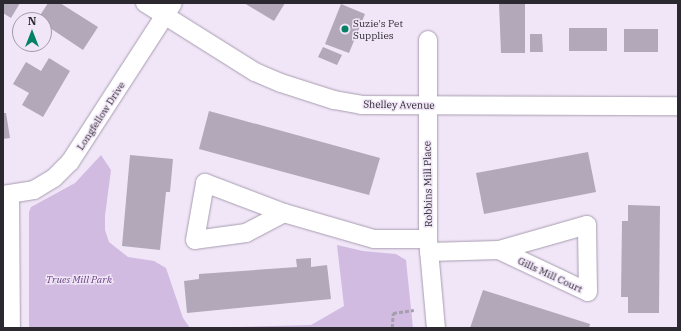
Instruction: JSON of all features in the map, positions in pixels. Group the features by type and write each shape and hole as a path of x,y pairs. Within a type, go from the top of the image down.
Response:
{"street":[{"name":"Shelley Avenue","path":"145,3 169,9 255,72 309,93 361,105 678,106"},
{"name":"Longfellow Drive","path":"7,195 34,190 54,178 70,162 169,9"},
{"name":"Robbins Mill Place","path":"428,40 427,106 429,245 436,328"},
{"name":"Gills Mill Court","path":"284,212 246,233 195,240 205,183 284,212 374,239 499,250 587,226 588,292 499,250"},
{"path":"7,195 11,328"}],"path":[{"path":"392,328 393,313 414,310"}],"green space":[{"name":"Trues Mill Park","path":"101,155 111,170 105,216 105,230 109,242 128,257 154,261 166,268 183,318 190,328 29,328 29,212 31,207 75,183"},
{"path":"337,245 363,251 396,254 406,260 413,328 197,328 311,325 344,306"}],"building":[{"path":"3,3 20,3 15,12 12,12 11,18 3,13"},
{"path":"48,3 60,3 98,27 83,50 52,29 52,12 42,12"},
{"path":"244,3 285,3 274,21"},
{"path":"499,3 525,3 525,53 501,53"},
{"name":"Suzie's Pet Supplies","path":"341,4 365,14 349,53 325,44"},
{"path":"569,28 607,28 607,51 569,51"},
{"path":"624,29 658,29 658,52 624,52"},
{"path":"530,34 542,34 543,52 530,52"},
{"path":"323,47 342,55 337,65 318,57"},
{"path":"49,58 70,71 43,117 22,105 29,93 13,84 26,62 41,71"},
{"path":"209,111 380,158 369,195 199,149"},
{"path":"3,113 6,113 10,138 3,139"},
{"path":"588,152 596,192 484,214 476,173"},
{"path":"130,155 173,159 170,192 166,192 160,250 122,246"},
{"path":"628,205 660,206 659,313 628,313 628,297 621,297 622,221 628,221"},
{"path":"311,258 311,267 327,265 331,299 187,313 184,281 199,279 199,274 297,267 296,259"},
{"path":"483,290 590,324 589,328 470,328"}],"place":[{"name":"Suzie's Pet Supplies","path":"345,29"}]}
